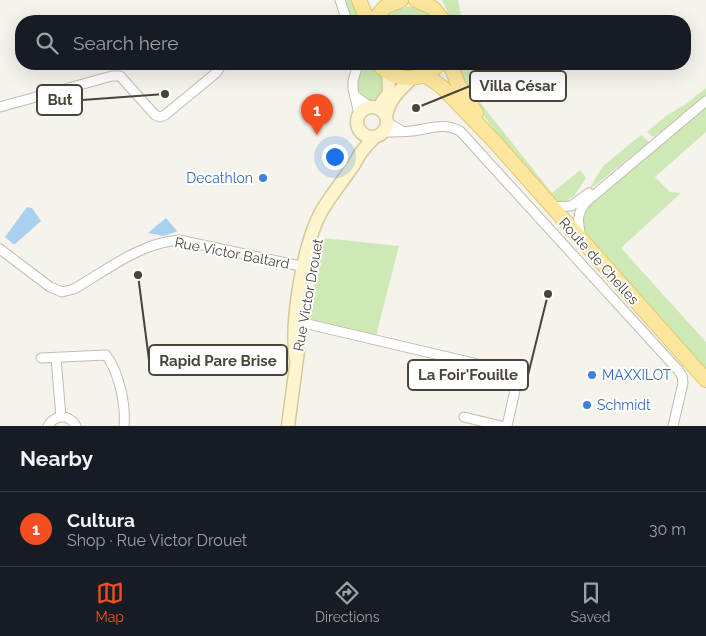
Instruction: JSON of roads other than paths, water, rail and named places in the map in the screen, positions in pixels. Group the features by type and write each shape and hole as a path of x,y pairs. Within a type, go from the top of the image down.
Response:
{"main road":[{"path":"359,0 365,15"},
{"path":"378,15 385,7 401,0"},
{"path":"416,0 433,8 439,15"},
{"path":"386,70 396,76 418,77 432,70"},
{"name":"Route de Chelles","path":"452,70 458,84 494,141"},
{"name":"Route de Chelles","path":"418,77 442,87 494,141 706,380"}],"street":[{"path":"340,0 345,15"},
{"path":"0,107 112,76 120,76 155,115 160,116 165,115 218,70"},
{"path":"356,70 352,90 359,114"},
{"path":"359,114 363,109 373,107 385,100 390,93 384,70"},
{"name":"Rue Victor Drouet","path":"288,426 299,321 307,267 328,202 360,154 383,127 389,105 395,95 418,77"},
{"path":"355,96 380,109 383,127"},
{"path":"582,242 578,221 580,209 706,101"},
{"path":"550,206 571,206 582,199 652,142 693,112"},
{"name":"Rue Victor Drouet","path":"359,114 357,124 362,134 360,154"},
{"path":"362,134 366,136 383,127 411,132 440,126 452,127 460,131 678,370 682,376 683,383 673,426"},
{"name":"Rue Victor Baltard","path":"0,249 50,287 62,292 74,289 142,249 162,241 179,240 307,267"},
{"path":"299,321 516,373 518,378 507,426"},
{"path":"41,358 106,355 113,364 125,410 124,426"},
{"path":"56,358 61,417"},
{"path":"48,426 53,420 61,417 70,419 76,426"},
{"path":"464,417 501,426"}],"water":[{"path":"27,207 32,208 41,221 13,244 5,237"},
{"path":"166,218 176,232 163,236 148,233"}],"place":[{"name":"But","path":"165,94"},
{"name":"Villa César","path":"416,108"},
{"name":"Cultura","path":"317,135"},
{"name":"Decathlon","path":"263,178"},
{"name":"Rapid Pare Brise","path":"138,275"},
{"name":"La Foir'Fouille","path":"548,294"},
{"name":"MAXXILOT","path":"592,375"},
{"name":"Schmidt","path":"587,405"}]}
